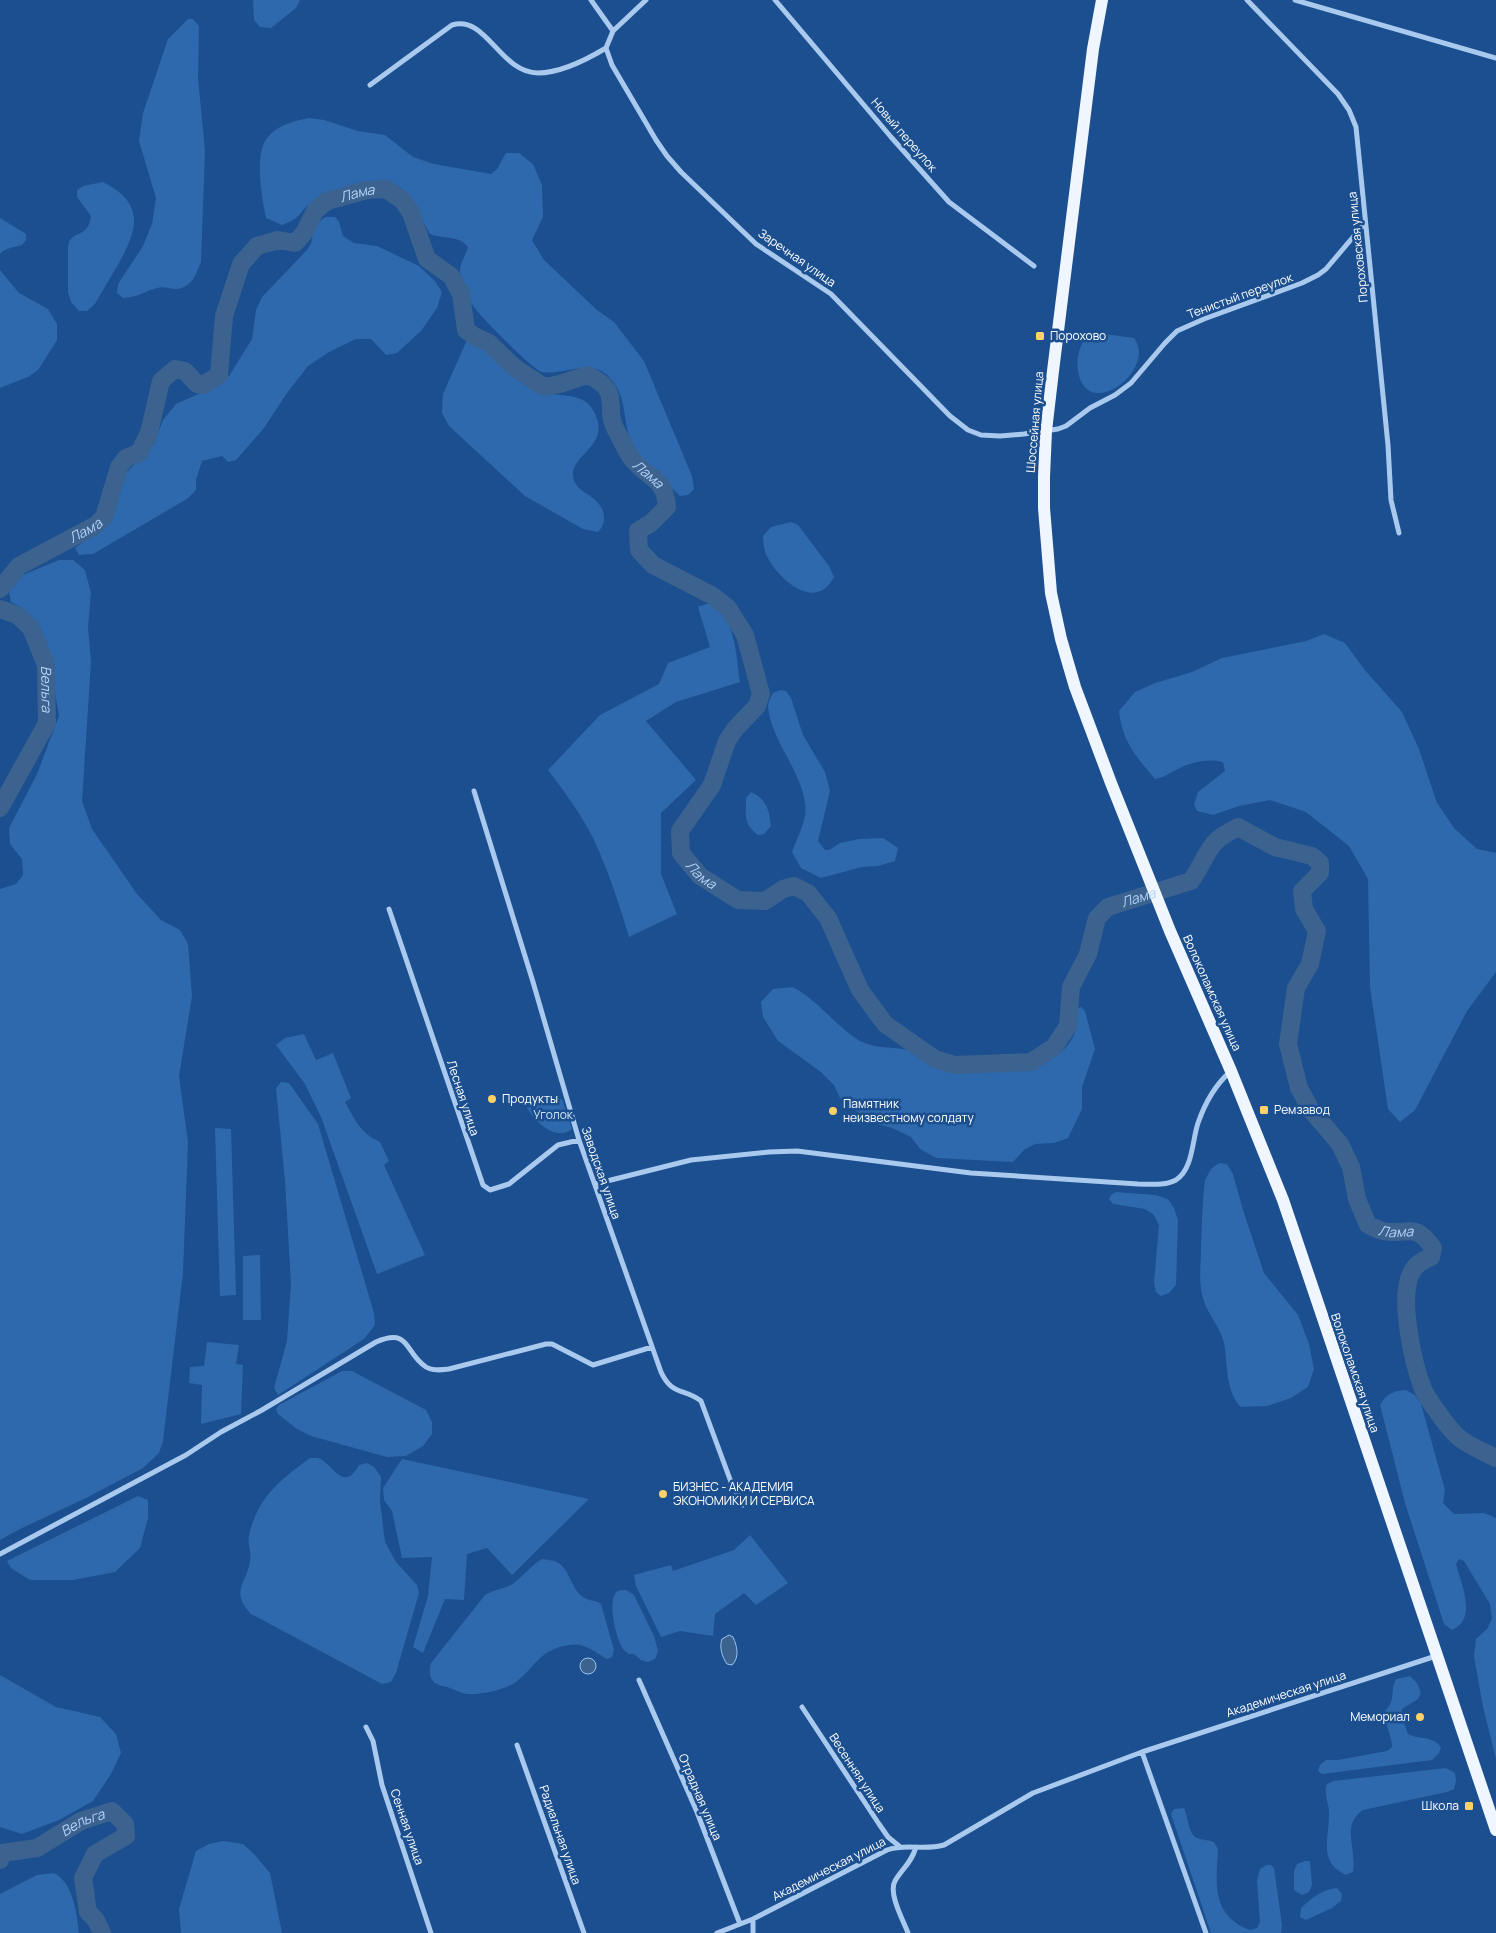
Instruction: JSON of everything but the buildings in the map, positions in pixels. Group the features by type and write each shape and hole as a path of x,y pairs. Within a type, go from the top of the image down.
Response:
{"main road":[{"name":"Шоссейная улица","path":"1102,0 1093,49 1046,431 1044,508 1051,593 1075,687 1170,931"},
{"name":"Волоколамская улица","path":"1170,931 1231,1071 1283,1200 1496,1830"}],"street":[{"path":"592,0 613,31"},
{"path":"370,85 452,25 461,22 469,24 476,29 510,63 523,70 537,73 556,70 577,63 606,48 613,31 646,0"},
{"name":"Новый переулок","path":"775,0 891,137 945,197 1034,266"},
{"name":"Пороховская улица","path":"1247,0 1338,94 1349,110 1356,127 1388,445 1391,500 1400,533"},
{"path":"1295,0 1496,58"},
{"name":"Заречная улица","path":"606,48 612,65 656,140 681,172 756,244 831,294 950,416 968,430 981,435 1000,436 1046,431"},
{"name":"Тенистый переулок","path":"1046,431 1066,426 1090,408 1123,390 1137,377 1165,342 1178,331 1204,319 1302,284 1318,275 1326,269 1365,223"},
{"name":"Заводская улица","path":"474,791 579,1140 652,1347 666,1381 672,1388 701,1401 731,1482 743,1505"},
{"name":"Лесная улица","path":"389,909 483,1186 490,1190 503,1187 516,1179 558,1145 579,1140"},
{"path":"595,1184 691,1160 797,1151 971,1173 1164,1184 1176,1180 1183,1172 1188,1162 1198,1125 1210,1096 1221,1080 1231,1071"},
{"path":"0,1554 186,1455 221,1432 262,1410 376,1342 389,1337 396,1337 404,1341 420,1362 426,1368 432,1370 449,1370 546,1344 552,1344 593,1365 652,1347"},
{"name":"Академическая улица","path":"717,1933 753,1919 887,1850 899,1846 930,1849 944,1845 1032,1793 1142,1752 1436,1656"},
{"name":"Отрадная улица","path":"639,1680 697,1812 740,1924"},
{"name":"Весенняя улица","path":"802,1707 888,1837 899,1846"},
{"name":"Сенная улица","path":"366,1727 373,1741 382,1785 431,1933"},
{"name":"Радиальная улица","path":"517,1744 584,1933"},
{"path":"1142,1752 1206,1933"},
{"path":"908,1933 892,1893 894,1882 912,1860 916,1847"},
{"path":"753,1919 754,1933"}],"green space":[{"path":"253,0 300,0 296,8 271,28 260,27 254,20"},
{"path":"188,19 193,19 199,26 198,78 205,151 201,262 193,280 186,286 176,289 160,287 136,296 123,298 117,293 118,284 143,246 152,224 156,198 139,141 143,113 168,39"},
{"path":"309,118 324,120 358,131 385,135 413,157 434,164 491,174 497,169 506,153 519,153 533,164 542,185 543,217 532,240 544,260 597,310 614,322 644,361 692,476 694,489 688,495 680,496 637,453 629,437 619,392 608,376 593,368 550,373 542,372 529,363 496,331 474,307 466,295 463,286 460,269 468,247 455,239 430,234 414,204 401,188 392,183 380,182 353,185 339,189 315,201 306,207 296,218 282,225 266,218 260,177 263,146 267,138 276,130 292,122"},
{"path":"103,182 126,198 134,217 134,227 126,250 95,304 87,311 79,311 71,302 68,292 68,246 72,238 87,228 91,216 77,197 77,190 83,186"},
{"path":"325,217 335,217 339,222 343,236 354,243 377,246 419,266 435,281 442,292 437,308 421,331 397,353 386,355 371,339 356,339 329,352 308,366 264,428 236,460 228,462 222,456 202,461 196,480 196,490 187,499 93,554 79,555 75,548 98,533 106,525 116,508 121,484 126,473 154,444 163,420 176,404 205,391 229,376 252,339 256,310 262,297 306,251 311,244 314,226"},
{"path":"0,218 26,234 26,240 22,245 7,249 0,254"},
{"path":"0,270 19,293 48,309 57,324 57,340 38,370 28,377 0,388"},
{"path":"1090,332 1134,338 1139,350 1137,364 1129,376 1118,386 1106,392 1094,393 1084,386 1078,371 1080,350"},
{"path":"467,340 477,342 486,348 518,376 536,388 549,393 579,398 593,410 598,422 598,432 595,440 579,460 573,474 575,483 598,503 603,511 604,520 598,532 583,529 525,496 449,426 442,413 443,394"},
{"path":"791,522 798,525 829,566 834,577 826,588 817,592 806,592 796,588 777,572 770,562 765,552 763,536 771,527"},
{"path":"59,560 73,560 85,570 91,593 88,627 91,662 82,801 92,829 137,894 161,920 180,930 188,944 192,996 179,1076 188,1142 183,1273 163,1441 159,1453 143,1468 0,1540 0,889 16,884 23,875 22,859 10,844 9,828 37,774 59,716 47,646 34,619 21,607 11,602 9,592 23,575"},
{"path":"709,603 725,617 730,627 736,649 740,682 676,702 646,721 696,780 661,813 661,874 677,914 629,937 604,862 593,838 578,811 548,770 600,715 659,684 668,663 710,647 698,607"},
{"path":"1324,634 1345,643 1364,669 1402,712 1419,749 1437,803 1455,829 1477,849 1496,853 1496,972 1467,1011 1415,1110 1400,1122 1388,1109 1370,987 1368,879 1349,846 1306,812 1270,800 1239,806 1213,815 1197,811 1194,804 1198,792 1225,771 1223,762 1208,761 1194,763 1155,779 1131,748 1123,731 1119,711 1135,692 1155,683 1192,672 1222,658 1306,641"},
{"path":"781,690 786,691 791,698 803,735 825,772 830,791 818,841 825,850 829,850 840,843 859,839 883,838 898,848 895,861 878,866 862,867 821,878 801,868 792,852 804,820 805,802 802,789 776,734 768,707 773,693"},
{"path":"751,792 761,798 768,810 771,826 764,834 758,835 748,823 746,798"},
{"path":"793,987 811,999 860,1041 873,1046 912,1051 937,1068 952,1071 1006,1071 1021,1069 1049,1060 1061,1052 1070,1042 1076,1029 1075,1010 1081,1007 1085,1011 1095,1049 1082,1087 1082,1109 1068,1138 1054,1143 1035,1144 1024,1150 1013,1162 936,1158 920,1149 911,1137 892,1128 870,1122 840,1098 834,1085 821,1072 778,1041 763,1017 761,1002 773,989"},
{"path":"304,1034 316,1060 333,1053 351,1098 345,1102 363,1130 380,1142 389,1161 384,1165 425,1255 377,1274 321,1117 305,1084 276,1045 285,1038"},
{"path":"281,1082 289,1083 318,1124 374,1313 375,1325 364,1339 278,1395 274,1388 287,1341 291,1284 285,1181 276,1088"},
{"name":"Уголок","path":"562,1099 572,1129 566,1132 559,1133 546,1129 527,1108"},
{"path":"215,1128 231,1129 236,1295 220,1296"},
{"path":"1219,1163 1227,1164 1233,1174 1264,1273 1298,1315 1309,1344 1314,1369 1308,1387 1291,1398 1267,1406 1241,1407 1236,1401 1228,1377 1224,1343 1207,1309 1201,1292 1200,1267 1205,1180 1211,1169"},
{"path":"1116,1192 1155,1195 1168,1199 1174,1208 1178,1220 1176,1285 1169,1293 1161,1296 1156,1292 1154,1283 1159,1225 1154,1215 1145,1209 1113,1204 1109,1199"},
{"path":"260,1255 261,1320 243,1320 243,1256"},
{"path":"207,1342 239,1345 236,1364 243,1365 241,1414 201,1424 202,1385 189,1383 190,1367 204,1366"},
{"path":"342,1371 352,1371 426,1410 432,1422 432,1434 423,1446 406,1456 387,1457 311,1436 297,1429 278,1414 276,1409 279,1405"},
{"path":"1406,1390 1415,1395 1421,1404 1445,1490 1443,1503 1454,1514 1484,1513 1496,1518 1496,1759 1483,1707 1474,1656 1476,1639 1487,1629 1492,1619 1490,1604 1464,1561 1459,1559 1456,1564 1466,1600 1466,1610 1460,1625 1452,1630 1444,1624 1405,1503 1380,1405 1390,1394"},
{"path":"310,1458 318,1458 343,1477 348,1477 359,1465 367,1463 374,1467 381,1477 380,1501 385,1542 396,1562 417,1585 419,1593 396,1673 391,1682 382,1684 251,1614 241,1599 241,1587 250,1558 249,1535 258,1510 280,1482"},
{"path":"402,1459 589,1499 512,1575 487,1548 467,1554 464,1600 445,1599 423,1653 413,1647 428,1596 432,1557 402,1558 392,1511 384,1500 383,1488"},
{"path":"138,1496 148,1500 148,1518 140,1548 115,1572 73,1580 30,1580 11,1568 7,1561"},
{"path":"750,1535 788,1583 756,1605 744,1593 715,1614 713,1636 680,1631 661,1637 636,1586 634,1575 671,1565 673,1571 734,1550"},
{"path":"542,1559 555,1561 561,1565 579,1593 585,1598 601,1604 614,1650 612,1657 607,1659 584,1646 574,1644 559,1647 544,1655 512,1685 493,1691 468,1694 435,1683 430,1674 431,1663 485,1595 511,1585"},
{"path":"626,1590 634,1595 654,1636 658,1651 655,1659 648,1662 641,1660 634,1654 629,1654 620,1644 612,1610 614,1595 618,1591"},
{"path":"0,1675 56,1707 100,1717 116,1734 121,1753 111,1774 93,1801 59,1820 22,1834 0,1827"},
{"path":"1410,1676 1417,1683 1421,1693 1418,1699 1402,1709 1401,1714 1408,1734 1437,1743 1441,1747 1439,1753 1432,1760 1322,1774 1318,1771 1320,1765 1326,1760 1338,1760 1387,1751 1392,1747 1385,1711 1391,1703 1396,1679"},
{"path":"1446,1768 1455,1773 1454,1789 1363,1810 1356,1816 1351,1830 1353,1872 1346,1875 1337,1870 1328,1857 1327,1849 1329,1811 1326,1792 1327,1784 1334,1781"},
{"path":"1184,1808 1194,1836 1214,1842 1218,1849 1217,1886 1219,1897 1222,1907 1228,1916 1237,1924 1250,1930 1257,1928 1260,1922 1257,1881 1260,1869 1267,1865 1271,1865 1274,1868 1282,1925 1281,1933 1211,1933 1171,1814 1174,1809"},
{"path":"223,1841 243,1844 270,1873 282,1933 181,1933 179,1909 196,1851 209,1844"},
{"path":"1310,1861 1312,1885 1309,1892 1302,1895 1294,1890 1294,1871 1297,1864"},
{"path":"54,1873 60,1877 70,1891 79,1933 0,1933 0,1894 37,1875"},
{"path":"1337,1888 1342,1894 1341,1901 1332,1908 1306,1920 1300,1917 1301,1908 1313,1897 1326,1890"}],"shaded area":[{"path":"729,1635 733,1637 737,1651 735,1662 732,1665 727,1664 721,1649 722,1639"},
{"path":"588,1658 594,1660 596,1666 594,1672 588,1674 582,1672 580,1666 582,1660"}],"waterway":[{"name":"Лама","path":"0,589 19,566 96,525 104,517 119,467 126,458 139,453 149,433 161,381 175,369 185,371 197,384 203,385 219,375 224,316 241,264 257,246 278,240 295,243 304,233 315,211 327,201 367,190 386,189 402,200 411,213 427,259 451,276 461,294 466,330 489,343 514,367 544,387 587,375 606,387 611,400 613,423 626,449 638,466 655,479 666,497 667,507 651,523 638,531 639,550 653,565 713,596 728,608 745,635 761,694 757,706 735,729 727,741 712,785 680,831 681,853 700,876 738,900 765,901 783,889 794,886 808,893 828,918 860,990 885,1024 935,1059 955,1065 1031,1062 1054,1047 1068,1026 1071,987 1088,954 1097,918 1108,907 1191,881 1214,843 1238,827 1275,847 1312,856 1320,863 1320,873 1302,891 1304,909 1317,931 1310,964 1296,988 1288,1044 1299,1088 1311,1110 1340,1144 1351,1167 1357,1199 1368,1225 1383,1231 1416,1232 1427,1240 1433,1248 1431,1257 1413,1270 1408,1281 1406,1295 1408,1328 1419,1377 1429,1399 1456,1435 1470,1445 1496,1458"},
{"name":"Вельга","path":"0,609 17,615 31,628 46,665 47,723 0,808"},
{"name":"Вельга","path":"0,1860 2,1853 37,1848 81,1821 112,1811 125,1824 126,1836 95,1854 83,1878 88,1912 96,1920 102,1933"}],"place":[{"name":"Порохово","path":"1040,336"},
{"name":"Продукты","path":"492,1099"},
{"name":"Ремзавод","path":"1264,1110"},
{"name":"Памятник неизвестному солдату","path":"833,1111"},
{"name":"БИЗНЕС - АКАДЕМИЯ ЭКОНОМИКИ И СЕРВИСА","path":"663,1494"},
{"name":"Мемориал","path":"1420,1717"},
{"name":"Школа","path":"1469,1806"}]}
